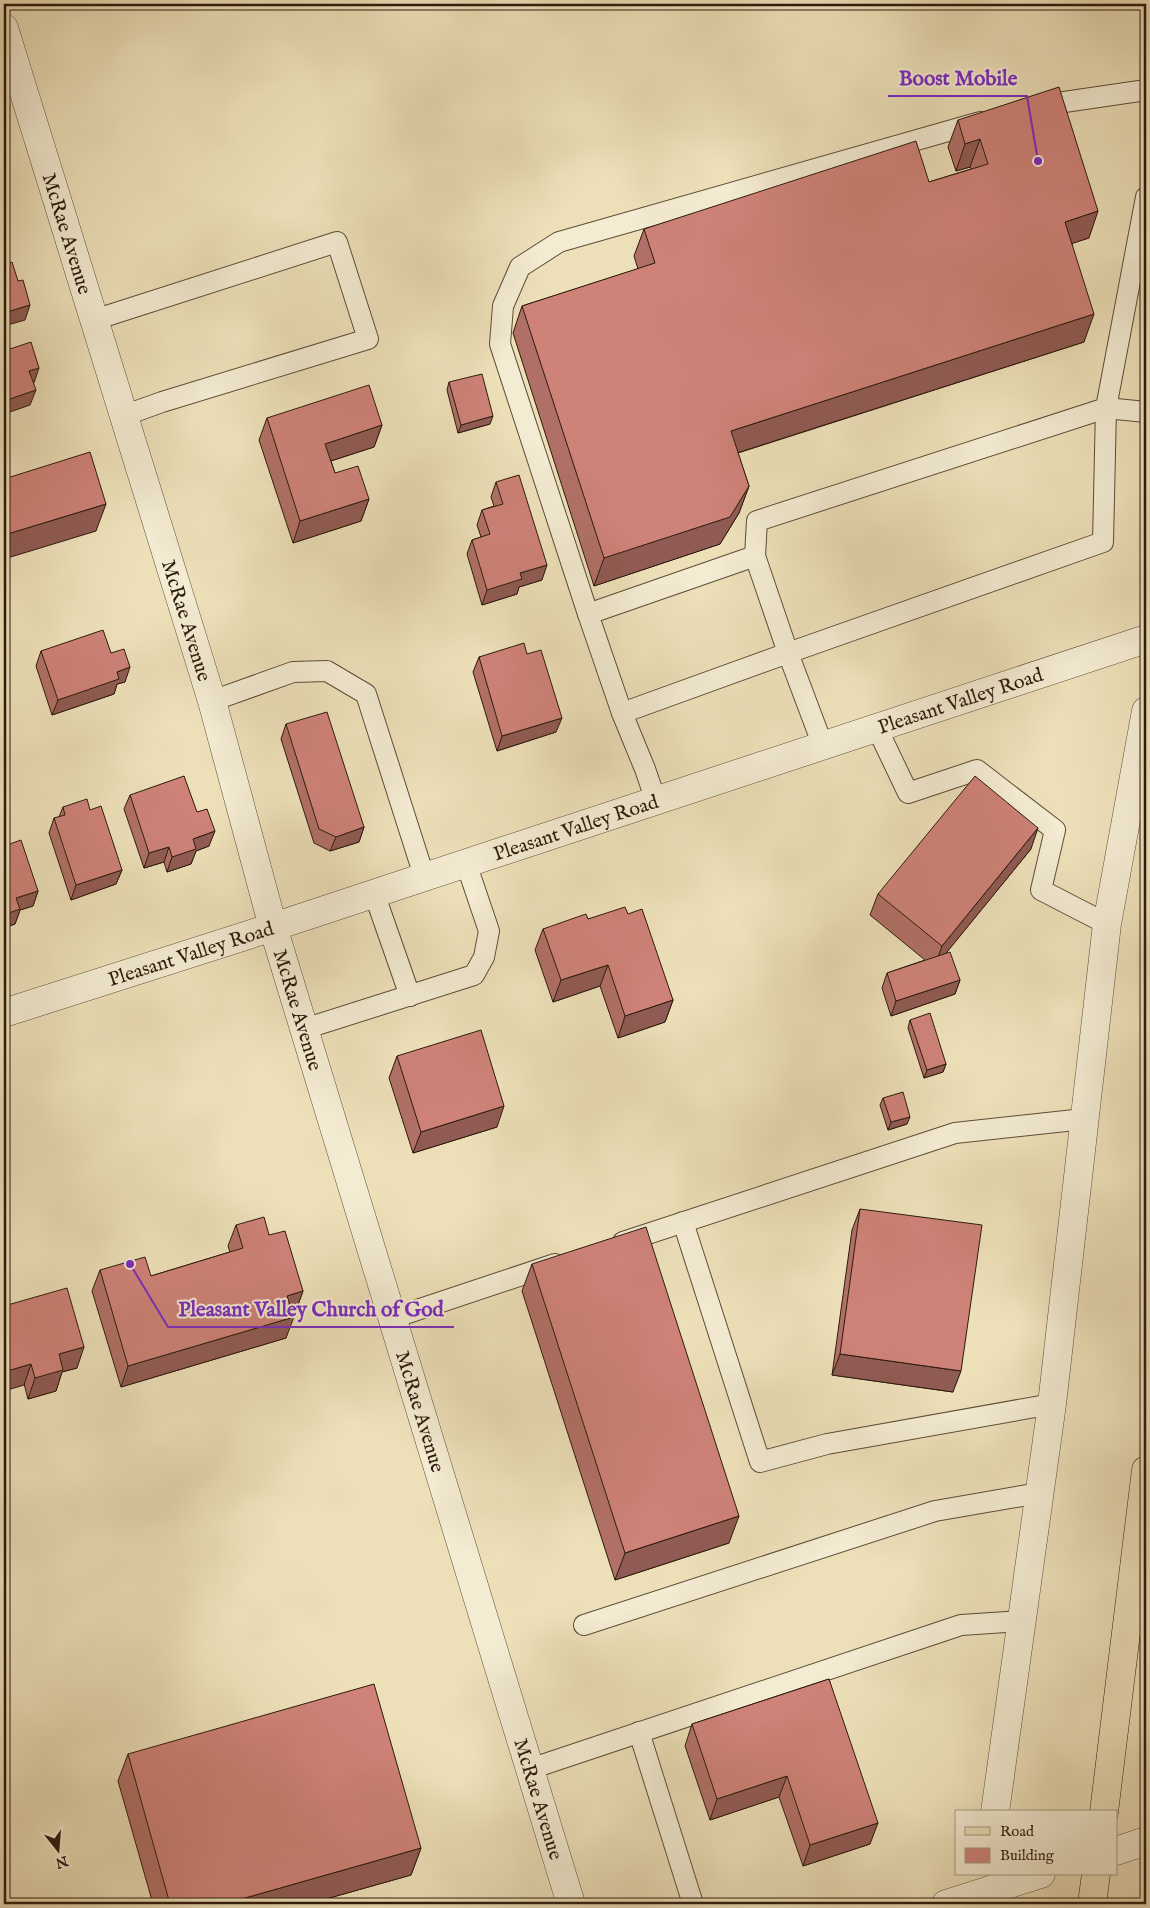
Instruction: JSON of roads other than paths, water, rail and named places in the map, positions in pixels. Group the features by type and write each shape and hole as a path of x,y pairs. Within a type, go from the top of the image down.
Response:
{"main road":[{"path":"1104,1810 1146,1470"},
{"path":"1092,1904 1096,1876"}],"street":[{"name":"McRae Avenue","path":"4,28 212,701 273,927 571,1904"},
{"name":"Pleasant Valley Road","path":"4,1012 273,927 1146,639"},
{"path":"995,1810 1052,1404 1107,924 1146,711"},
{"path":"1118,1850 1146,1841"},
{"path":"946,1904 984,1890 1034,1876"}],"lane":[{"path":"1017,112 1046,104 1146,90"},
{"path":"656,801 622,713 588,614 500,344 503,306 520,267 559,242 998,117"},
{"path":"622,713 1103,542 1106,408 1146,197"},
{"path":"94,320 337,242 368,339 162,402 123,416"},
{"path":"822,746 755,556 757,521 1106,408 1146,412"},
{"path":"588,614 755,556"},
{"path":"212,701 293,672 328,672 366,694 424,876"},
{"path":"878,728 908,793 977,770 1055,830 1041,890 1107,924"},
{"path":"304,1029 474,975 484,957 488,931 466,863"},
{"path":"374,893 410,996"},
{"path":"609,1246 955,1133 1084,1119"},
{"path":"684,1222 760,1462 827,1444 1052,1404"},
{"path":"393,1318 571,1259"},
{"path":"584,1625 936,1511 1039,1493"},
{"path":"530,1768 961,1625 1022,1621"},
{"path":"639,1732 694,1904"}],"place":[{"name":"Boost Mobile","path":"1038,161"},
{"name":"Pleasant Valley Church of God","path":"130,1264"}]}
